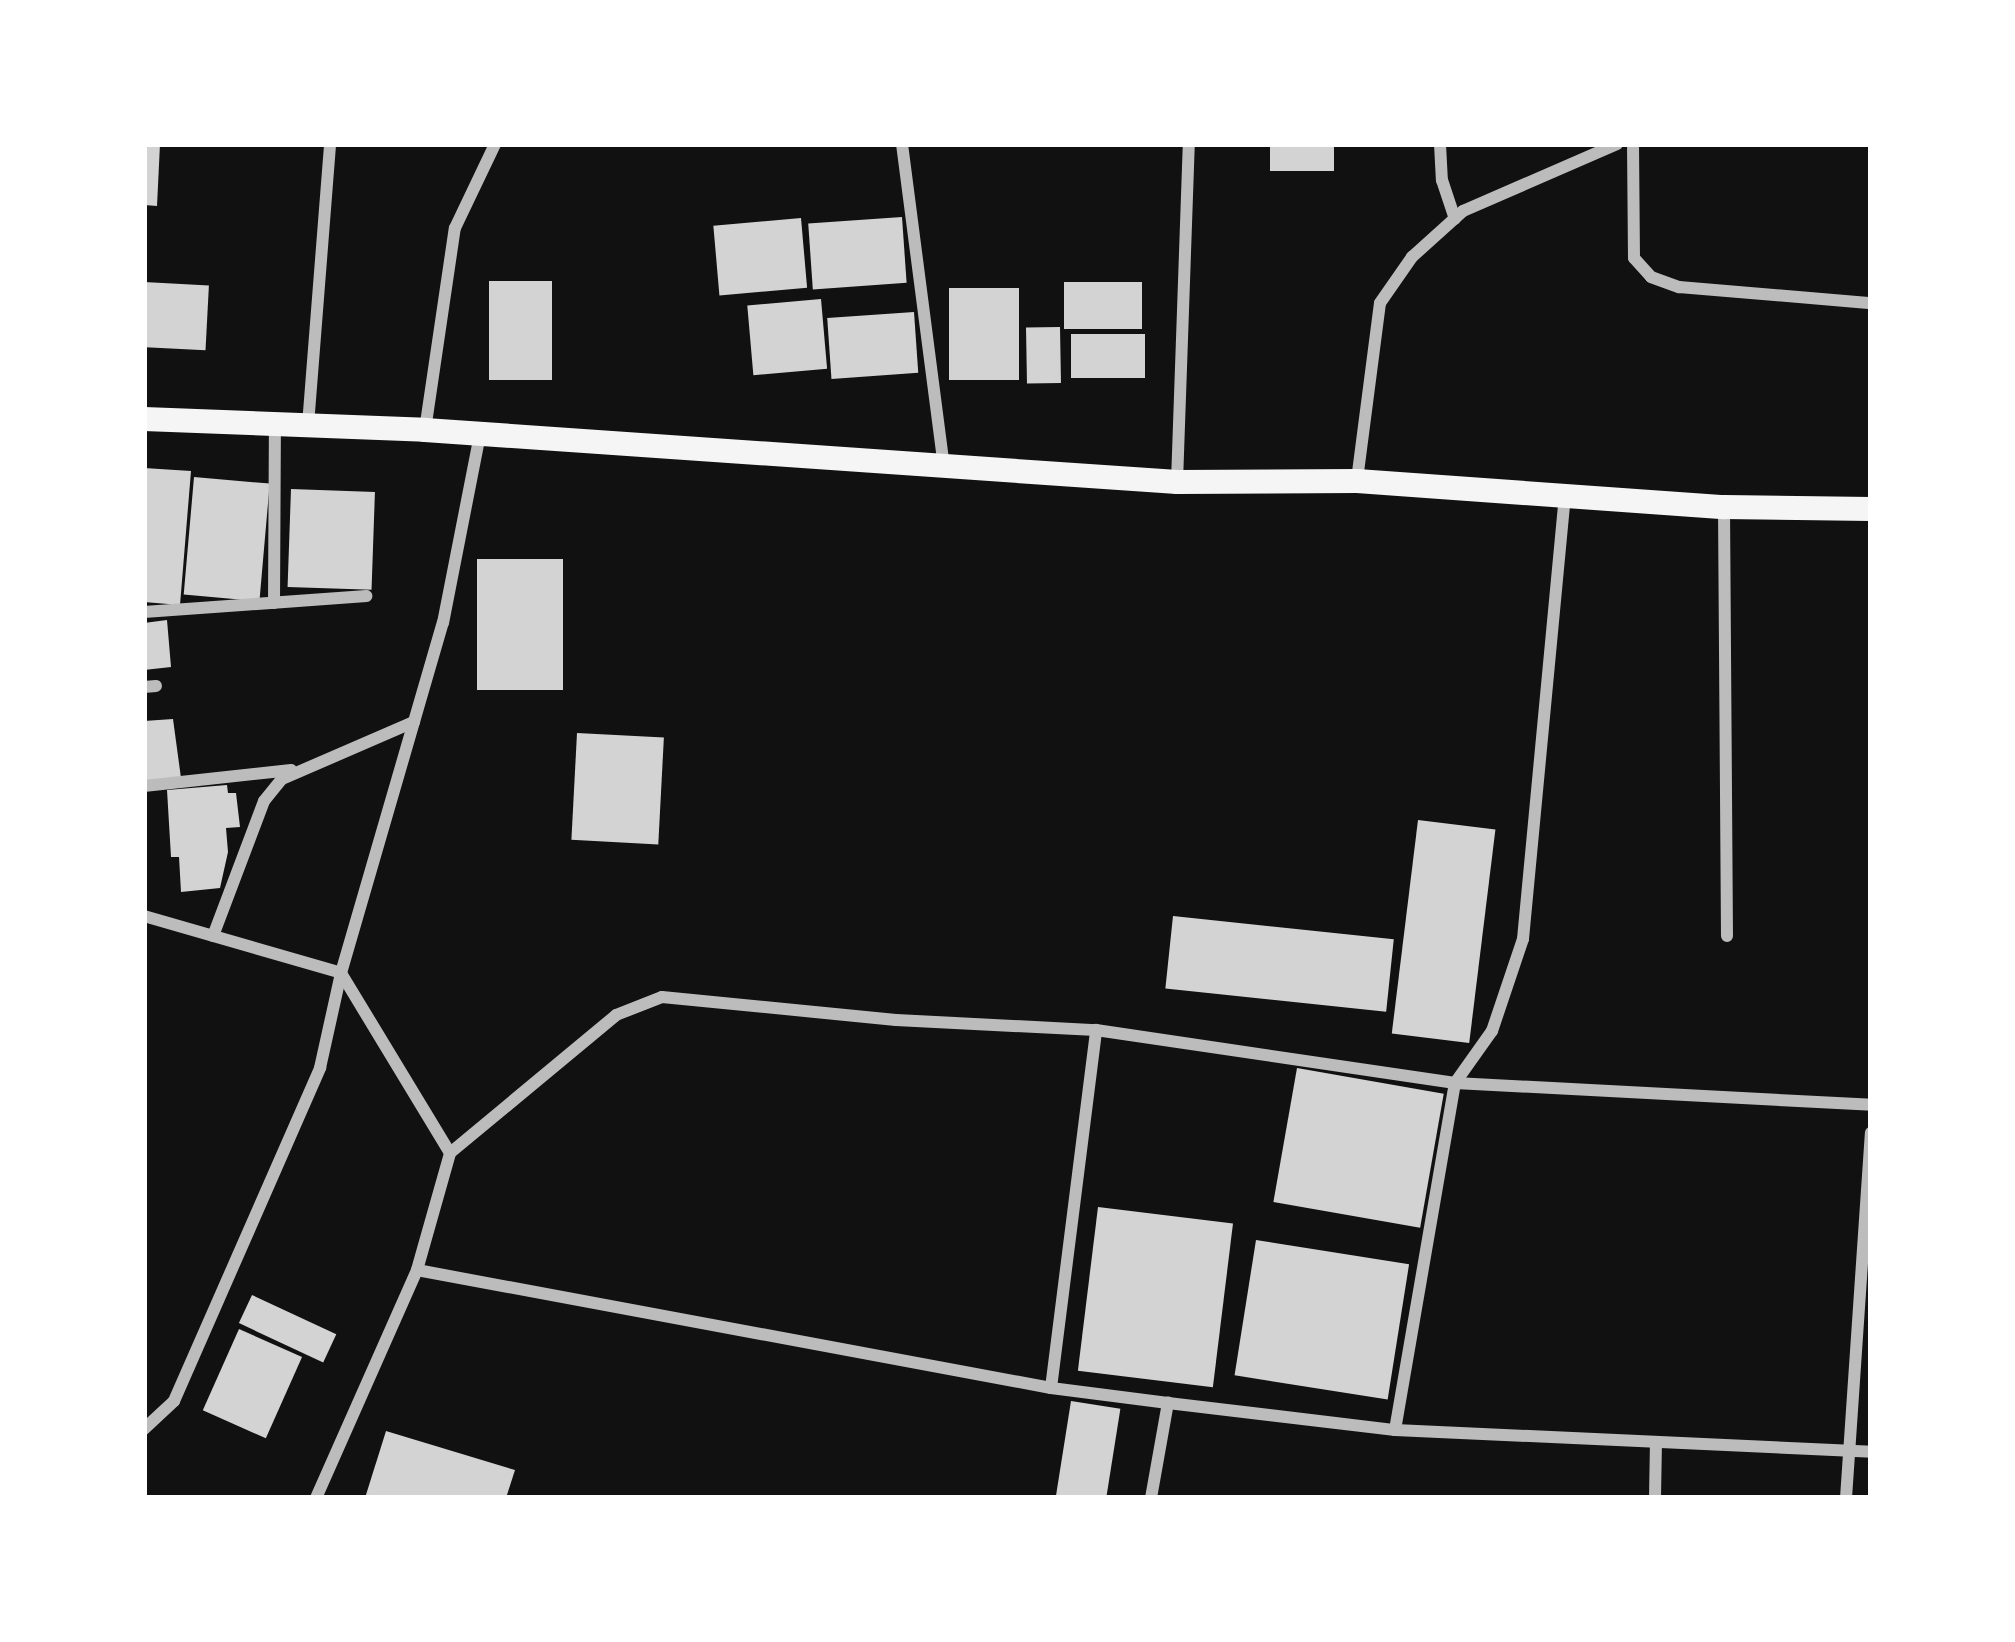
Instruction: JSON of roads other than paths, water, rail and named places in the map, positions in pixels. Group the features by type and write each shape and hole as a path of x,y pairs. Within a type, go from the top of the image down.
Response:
{"main road":[{"path":"144,419 424,430 1177,482 1357,481 1724,508 1871,509"}],"street":[{"path":"308,425 330,144"},
{"path":"424,430 455,228 495,144"},
{"path":"902,144 944,467"},
{"path":"1177,482 1189,144"},
{"path":"1440,144 1442,180 1454,219"},
{"path":"1357,481 1380,303 1412,257 1454,219 1618,144"},
{"path":"1633,144 1634,258 1651,277 1678,287 1871,304"},
{"path":"274,603 275,423"},
{"path":"144,1429 174,1401 320,1068 341,973 442,623 480,435"},
{"path":"1395,1430 1455,1083 1492,1031 1523,939 1565,494"},
{"path":"1724,508 1727,935"},
{"path":"144,612 366,596"},
{"path":"213,936 264,801 282,778 414,722"},
{"path":"144,786 298,770"},
{"path":"144,916 341,973 451,1154"},
{"path":"316,1498 417,1270 451,1154 616,1015 662,997 896,1020 1096,1030 1455,1083 1871,1105"},
{"path":"1051,1388 1096,1030"},
{"path":"1846,1498 1871,1133"},
{"path":"417,1270 1051,1388 1395,1430 1871,1452"},
{"path":"1150,1498 1168,1402"},
{"path":"1655,1498 1656,1443"}]}
